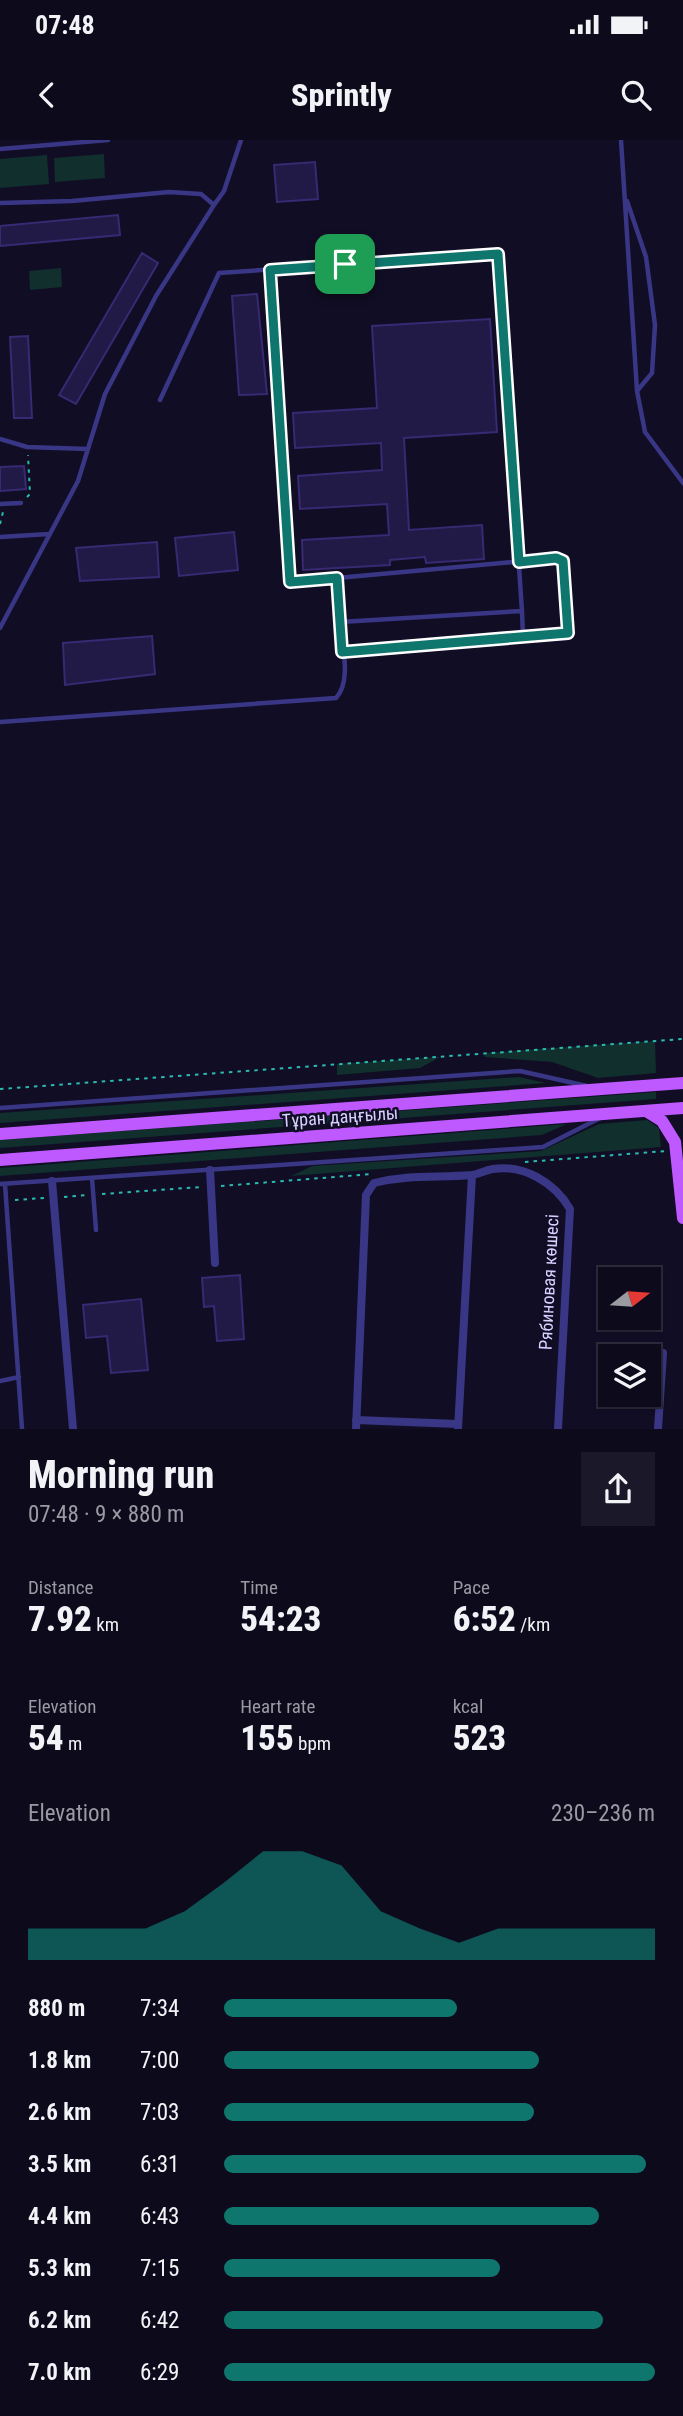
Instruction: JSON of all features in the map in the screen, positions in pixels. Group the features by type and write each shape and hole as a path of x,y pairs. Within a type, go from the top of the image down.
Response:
{"main road":[{"name":"Тұран даңғылы","path":"0,1134 683,1083"},
{"name":"Тұран даңғылы","path":"0,1160 683,1108"},
{"path":"646,1111 662,1121 675,1142 683,1218"}],"street":[{"name":"Рябиновая көшесі","path":"356,1424 366,1195 374,1183 392,1178 472,1175 492,1169 513,1168 545,1181 561,1192 570,1209 558,1429"},
{"path":"210,1170 215,1264"},
{"path":"356,1424 458,1427 472,1175"},
{"path":"52,1181 73,1429"},
{"path":"657,1429 663,1353"}],"lane":[{"path":"0,149 108,140"},
{"path":"0,628 78,481 105,394 156,296 224,191 242,140"},
{"path":"621,140 637,391 645,432 683,483"},
{"path":"0,203 72,201 169,192 201,194 214,205"},
{"path":"625,193 646,257 655,325 652,373 637,391"},
{"path":"160,400 219,273 498,254 523,637"},
{"path":"270,270 290,582 556,558 563,561 568,633 342,652"},
{"path":"0,439 27,447 88,449"},
{"path":"3,504 21,503"},
{"path":"0,537 49,534"},
{"path":"0,722 336,698 342,692 345,679 337,578"},
{"path":"340,622 522,611"},
{"path":"0,1108 520,1071 602,1089"},
{"path":"22,1429 2,1184 543,1147 609,1114"},
{"path":"92,1178 96,1230"},
{"path":"0,1381 19,1377"}],"path":[{"path":"21,503 30,494 27,447"},
{"path":"0,524 3,504"},
{"path":"0,1089 683,1039"},
{"path":"514,1163 666,1151 665,1141"},
{"path":"5,1200 376,1174"}],"green space":[{"path":"104,154 105,178 55,182 54,158"},
{"path":"47,155 49,184 0,188 0,159"},
{"path":"61,268 62,287 30,290 29,271"},
{"path":"655,1041 656,1073 598,1078 552,1062 485,1057 484,1053"},
{"path":"440,1057 420,1068 337,1075 337,1064"},
{"path":"519,1077 546,1083 0,1123 0,1113"},
{"path":"656,1092 656,1099 0,1148 0,1140"},
{"path":"647,1120 659,1128 661,1147 291,1176 312,1166 541,1151 599,1124"},
{"path":"567,1124 542,1135 0,1176 0,1168"}],"building":[{"path":"315,162 318,199 277,202 274,165"},
{"path":"118,215 120,235 0,246 0,226"},
{"path":"142,253 158,263 76,404 59,395"},
{"path":"257,294 267,394 239,395 232,296"},
{"path":"490,319 497,432 404,438 409,530 482,525 484,559 426,563 425,557 390,560 390,565 303,570 302,540 389,535 387,504 300,509 298,476 382,470 381,443 295,448 293,413 377,408 372,326"},
{"path":"28,336 32,418 14,418 10,337"},
{"path":"24,466 26,489 0,491 0,467"},
{"path":"234,532 238,570 179,576 175,538"},
{"path":"157,542 159,577 80,581 76,548"},
{"path":"152,636 155,674 65,685 63,643"},
{"path":"240,1275 244,1339 217,1341 214,1306 204,1307 202,1278"},
{"path":"141,1299 148,1370 111,1373 107,1336 86,1338 83,1305"}],"route":[{"path":"498,254 519,562 556,558 563,561 568,633 342,652 337,578 290,582 270,270 345,264 498,254"}]}
